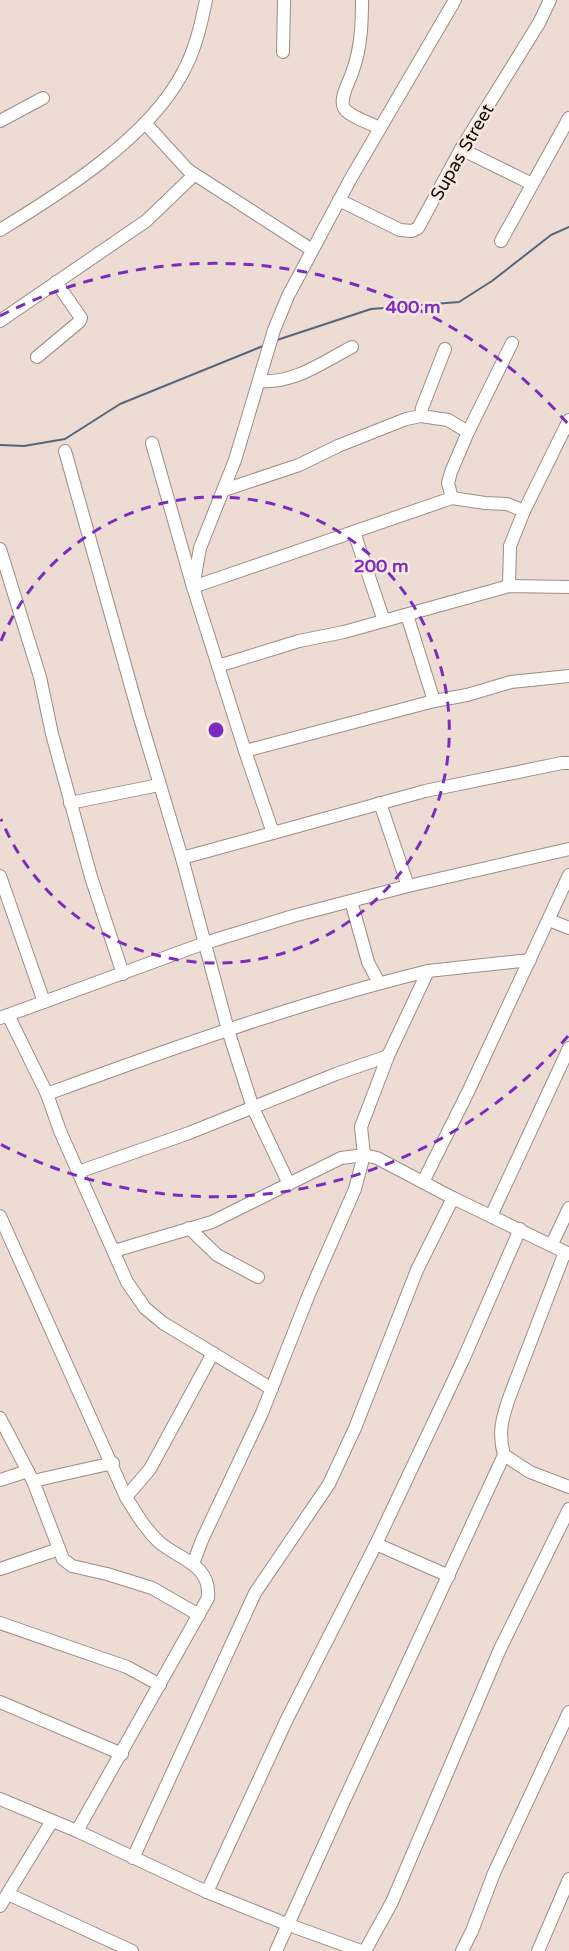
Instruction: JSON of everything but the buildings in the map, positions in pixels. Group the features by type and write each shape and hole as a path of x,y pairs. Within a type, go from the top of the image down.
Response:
{"street":[{"path":"0,230 48,201 119,147 162,105 182,74 194,47 207,0"},
{"path":"283,52 284,0"},
{"path":"362,0 362,27 358,59 342,101 348,114 380,128"},
{"path":"193,587 200,548 236,460 274,330 288,296 339,200 454,0"},
{"name":"Supas Street","path":"339,200 400,231 412,231 418,228 461,149 513,66 550,0"},
{"path":"0,121 43,98"},
{"path":"501,241 569,118"},
{"path":"145,123 194,175 312,250"},
{"path":"461,149 532,184"},
{"path":"0,321 146,221 194,175"},
{"path":"37,357 81,318 57,282"},
{"path":"452,498 448,483 468,432 512,343"},
{"path":"258,381 274,382 291,379 352,347"},
{"path":"421,416 445,349"},
{"path":"224,490 299,465 393,423 421,416 454,422 468,432"},
{"path":"509,586 510,546 524,511 569,420"},
{"path":"152,443 193,587 273,833"},
{"path":"65,451 159,785 182,858 228,1030 253,1108 289,1184"},
{"path":"193,587 452,498 485,504 507,504 524,511"},
{"path":"354,532 384,621"},
{"path":"0,549 40,677 70,803 91,877 123,974"},
{"path":"218,666 299,641 407,615 509,586 569,587"},
{"path":"407,615 434,701"},
{"path":"245,751 511,682 569,676"},
{"path":"182,858 425,791 569,763"},
{"path":"70,803 159,785"},
{"path":"380,804 408,886"},
{"path":"272,1389 163,1323 145,1308 127,1282 60,1131 47,1094 4,1017 205,944 293,916 408,886 569,849"},
{"path":"423,1182 569,875"},
{"path":"0,876 44,1002"},
{"path":"351,901 368,962 379,982"},
{"path":"549,920 569,928"},
{"path":"47,1094 228,1030 379,982 428,971 530,960"},
{"path":"193,1564 272,1389 309,1294 356,1189 364,1155 361,1127 388,1056 428,971"},
{"path":"491,1216 569,1048"},
{"path":"78,1172 189,1133 336,1074 388,1056"},
{"path":"114,1251 212,1222 341,1158 364,1155 377,1158 567,1253 502,1419 500,1440 504,1455 276,1951"},
{"path":"133,1858 255,1593 328,1484 355,1428 417,1270 453,1198"},
{"path":"552,1244 569,1208"},
{"path":"0,1216 113,1463 126,1497 143,1525 161,1544 193,1564 204,1575 209,1586 208,1598 77,1831"},
{"path":"189,1228 217,1255 258,1277"},
{"path":"207,1892 287,1719 376,1544 463,1360 520,1229"},
{"path":"126,1497 150,1469 213,1353"},
{"path":"0,1418 30,1476 63,1559 72,1566 152,1588 198,1615"},
{"path":"504,1455 530,1472 567,1481"},
{"path":"0,1480 113,1463"},
{"path":"0,1799 77,1831 207,1892 289,1925 363,1951 392,1902 500,1649 569,1509"},
{"path":"376,1544 449,1576"},
{"path":"0,1569 59,1549"},
{"path":"0,1623 127,1667 160,1685"},
{"path":"0,1702 122,1754"},
{"path":"462,1951 494,1873 569,1712"},
{"path":"0,1906 52,1821"},
{"path":"538,1951 569,1879"},
{"path":"8,1894 132,1951"}],"waterway":[{"path":"277,340 371,309 459,302 492,281 551,235 569,227"},
{"path":"0,445 24,446 65,439 120,404 263,346"}]}
